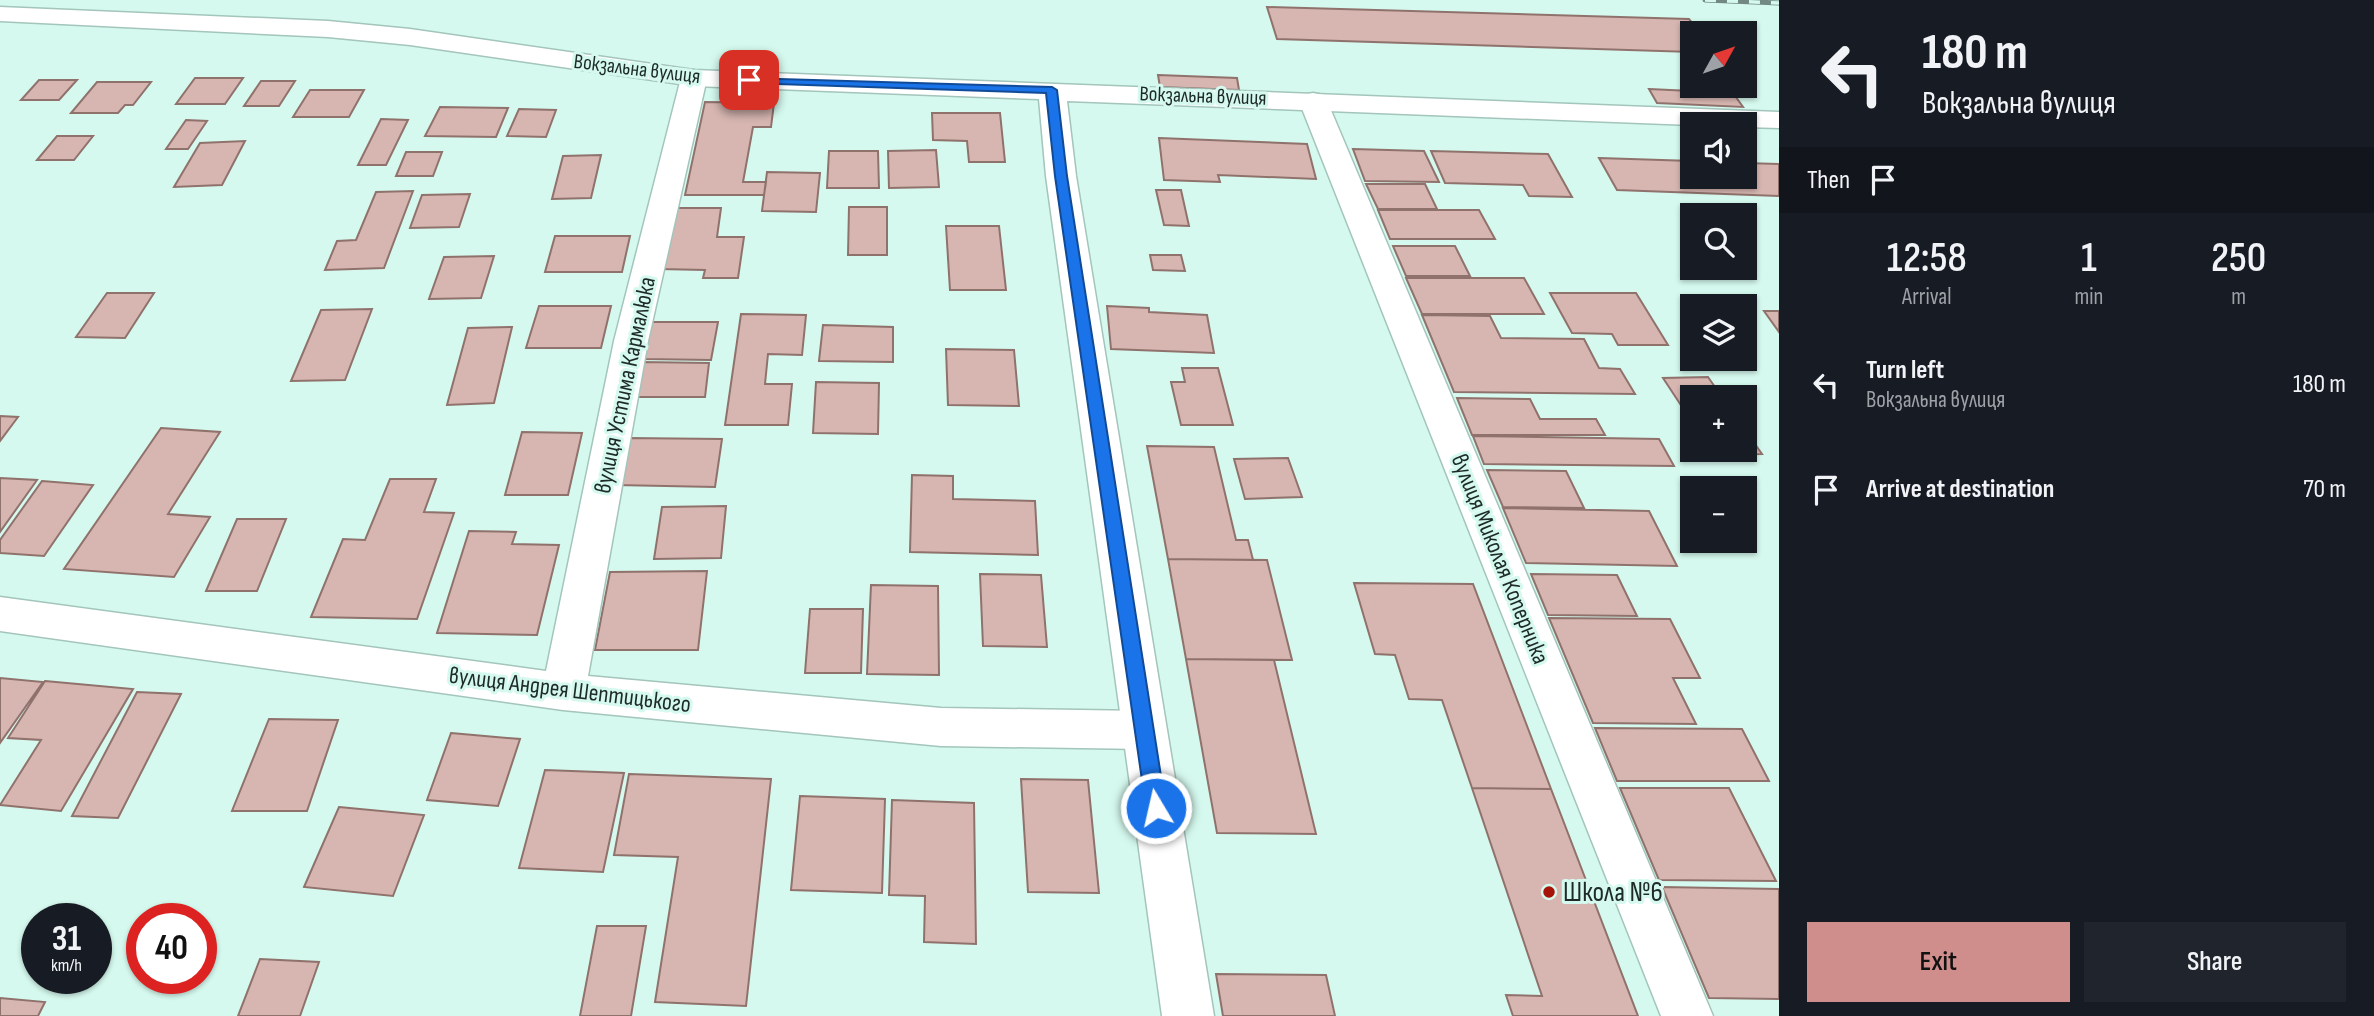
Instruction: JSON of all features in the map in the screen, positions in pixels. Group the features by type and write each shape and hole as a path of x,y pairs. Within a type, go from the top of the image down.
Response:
{"street":[{"name":"Вокзальна вулиця","path":"0,14 328,29 410,37 694,78 1779,120"},
{"name":"вулиця Устима Кармалюка","path":"563,692 631,341 694,78"},
{"path":"1052,90 1061,176 1188,1016"},
{"name":"вулиця Миколая Коперника","path":"1313,101 1687,1016"},
{"name":"вулиця Андрея Шептицького","path":"0,614 563,692 941,727 1144,730"}],"building":[{"path":"1267,7 1691,21 1680,21 1680,52 1277,39"},
{"path":"1158,75 1237,78 1239,90 1160,87"},
{"path":"195,78 243,78 225,104 176,104"},
{"path":"39,80 77,80 59,100 21,100"},
{"path":"261,81 295,81 279,106 244,106"},
{"path":"97,82 151,82 133,105 125,105 118,113 71,113"},
{"path":"1649,89 1680,90 1680,98 1737,98 1743,107 1657,103"},
{"path":"310,90 364,90 349,117 293,117"},
{"path":"705,102 774,103 771,127 753,127 743,182 766,182 764,195 685,195"},
{"path":"440,107 508,108 496,137 425,136"},
{"path":"519,109 556,110 546,137 507,136"},
{"path":"932,113 1000,113 1005,162 969,162 967,141 933,140"},
{"path":"381,119 408,120 386,165 358,165"},
{"path":"186,120 207,121 188,149 166,149"},
{"path":"57,136 93,136 74,160 37,160"},
{"path":"1159,138 1307,144 1316,179 1218,175 1220,182 1164,180"},
{"path":"245,141 222,185 174,187 200,143"},
{"path":"1353,149 1424,151 1439,182 1365,181"},
{"path":"936,150 939,187 889,188 888,151"},
{"path":"829,151 878,151 879,188 827,188"},
{"path":"1431,151 1548,154 1572,197 1529,196 1523,185 1445,183"},
{"path":"406,152 442,152 433,176 396,176"},
{"path":"601,155 591,198 552,199 563,156"},
{"path":"1599,158 1680,161 1680,189 1757,189 1757,163 1779,164 1779,196 1617,190"},
{"path":"767,172 820,173 816,212 762,211"},
{"path":"1366,184 1425,184 1437,209 1378,209"},
{"path":"1156,190 1181,190 1189,226 1164,225"},
{"path":"413,191 384,268 325,270 337,241 356,240 376,192"},
{"path":"470,194 459,227 410,228 422,195"},
{"path":"849,207 887,207 887,255 848,255"},
{"path":"673,208 721,208 717,237 744,237 738,278 703,278 705,270 660,269"},
{"path":"1378,210 1479,210 1495,239 1390,239"},
{"path":"946,226 999,226 1006,290 950,290"},
{"path":"555,236 630,236 622,272 545,272"},
{"path":"1393,246 1455,246 1470,276 1406,276"},
{"path":"1150,255 1181,255 1185,271 1153,270"},
{"path":"494,256 481,298 429,299 444,257"},
{"path":"1406,278 1524,278 1544,314 1422,314"},
{"path":"107,293 154,293 125,338 76,337"},
{"path":"1550,293 1636,293 1668,345 1618,345 1612,334 1572,333"},
{"path":"539,306 611,306 601,348 526,348"},
{"path":"1107,306 1149,308 1149,312 1207,315 1214,353 1111,349"},
{"path":"372,309 345,380 291,381 321,310"},
{"path":"1764,311 1779,311 1779,332"},
{"path":"741,314 806,315 802,355 768,354 765,384 792,384 788,425 725,425"},
{"path":"1422,315 1490,316 1501,338 1584,339 1599,368 1620,369 1635,394 1454,392"},
{"path":"652,322 718,322 711,360 644,359"},
{"path":"823,325 893,327 893,362 819,361"},
{"path":"512,327 494,403 447,405 468,328"},
{"path":"946,349 1014,350 1019,406 948,405"},
{"path":"642,362 709,363 705,397 635,397"},
{"path":"1182,368 1218,368 1233,425 1181,425 1171,382 1185,382"},
{"path":"1708,377 1714,385 1680,385 1680,404 1663,378"},
{"path":"816,382 879,383 878,434 813,433"},
{"path":"1457,398 1530,399 1540,419 1596,419 1605,435 1472,435"},
{"path":"0,416 18,417 0,441"},
{"path":"161,428 220,432 168,514 210,517 174,577 64,569"},
{"path":"522,432 582,433 568,495 505,495"},
{"path":"1473,436 1659,439 1674,466 1484,464"},
{"path":"627,438 722,439 715,487 616,485"},
{"path":"1147,446 1214,447 1236,540 1248,540 1253,560 1168,559"},
{"path":"1288,458 1302,497 1245,499 1234,459"},
{"path":"1487,470 1566,471 1584,508 1503,507"},
{"path":"912,475 953,476 953,499 1035,501 1038,555 910,552"},
{"path":"0,478 37,480 0,532"},
{"path":"390,479 436,479 424,512 454,513 417,619 311,617 343,539 365,540"},
{"path":"42,481 93,485 44,556 0,553 0,540"},
{"path":"726,506 721,558 654,559 662,507"},
{"path":"1503,508 1649,511 1677,566 1526,563"},
{"path":"237,519 286,519 257,591 206,591"},
{"path":"469,531 516,532 512,544 559,545 537,635 437,633"},
{"path":"1168,559 1267,560 1292,660 1186,659"},
{"path":"707,571 698,650 595,650 610,572"},
{"path":"980,574 1041,575 1047,647 983,646"},
{"path":"1531,574 1617,575 1637,616 1548,615"},
{"path":"1354,583 1473,584 1551,789 1472,788 1442,700 1409,699 1395,655 1375,654"},
{"path":"871,585 938,586 939,675 867,674"},
{"path":"810,609 863,609 861,673 805,673"},
{"path":"1549,618 1670,619 1700,678 1673,678 1696,724 1593,723"},
{"path":"1186,659 1274,660 1316,834 1217,833"},
{"path":"0,678 43,682 0,743"},
{"path":"45,681 133,689 61,811 0,805 41,740 8,738"},
{"path":"137,692 181,694 118,818 72,816"},
{"path":"269,719 338,720 307,811 232,811"},
{"path":"1595,728 1742,729 1769,781 1617,781"},
{"path":"451,733 520,739 498,806 427,800"},
{"path":"545,770 624,773 603,872 519,868"},
{"path":"629,774 771,779 746,1006 655,1002 678,857 614,855"},
{"path":"1021,779 1088,780 1099,893 1028,892"},
{"name":"Школа №6","path":"1472,788 1551,789 1638,1016 1513,1016 1506,995 1542,996"},
{"path":"1620,788 1729,788 1776,881 1659,880"},
{"path":"800,796 885,799 882,893 791,890"},
{"path":"892,800 974,803 976,944 924,942 925,896 889,895"},
{"path":"339,807 424,815 393,896 304,887"},
{"path":"1662,887 1779,889 1779,999 1709,998"},
{"path":"597,926 646,926 631,1016 580,1016"},
{"path":"260,959 319,962 300,1016 238,1016"},
{"path":"1216,974 1326,975 1335,1016 1223,1016"},
{"path":"0,998 45,1002 38,1016 0,1016"}],"railway":[{"path":"1705,0 1779,3"}],"place":[{"name":"Школа №6","path":"1549,892"}],"route":[{"path":"749,80 1052,90 1061,176 1156,808"}]}
